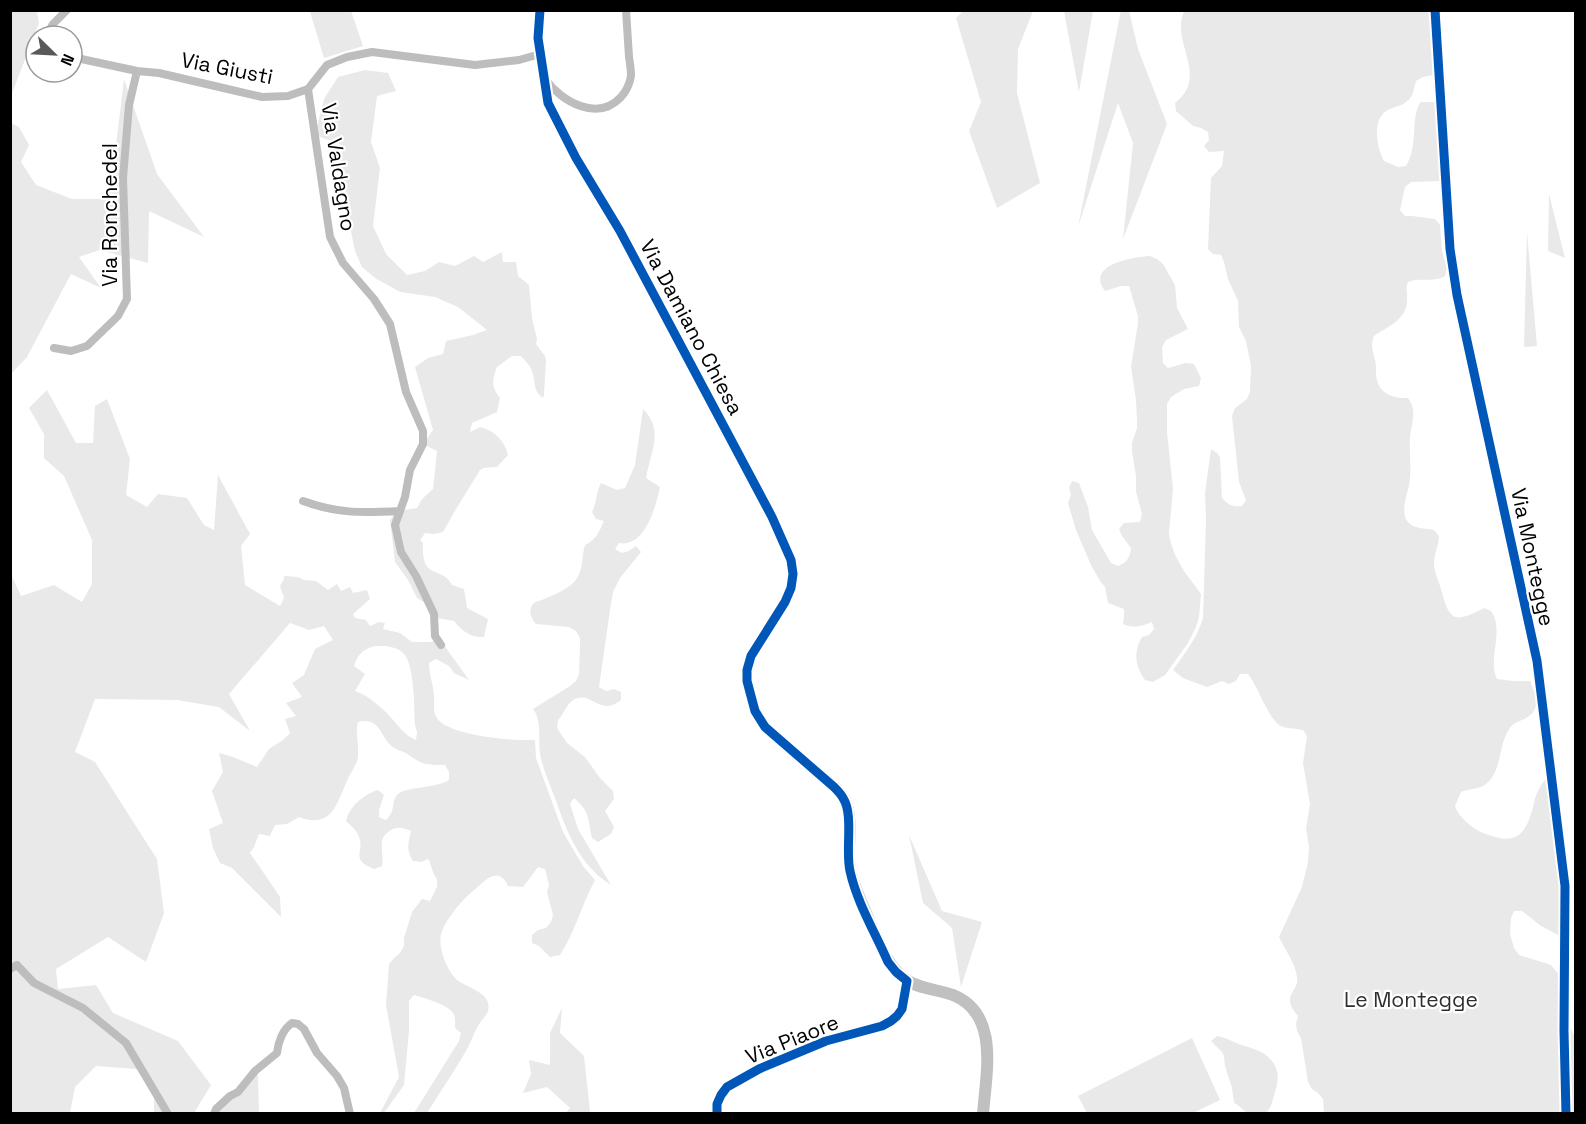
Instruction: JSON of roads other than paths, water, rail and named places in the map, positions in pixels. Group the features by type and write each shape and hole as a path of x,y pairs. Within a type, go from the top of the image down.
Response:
{"street":[{"path":"53,24 67,10"},
{"name":"Via Damiano Chiesa","path":"540,10 538,38 548,103 571,148 626,242 772,517 791,560 793,574 785,602 751,656 747,670 747,681 755,711 765,727 844,798 849,815 850,871 855,887 888,962 907,981"},
{"path":"544,77 551,88 566,100 584,107 598,109 608,107 618,100 631,77 626,10"},
{"name":"Via Montegge","path":"1435,10 1453,272 1537,661 1565,886 1566,1113"},
{"path":"308,89 327,65 347,57 372,52 475,64 519,60 540,54"},
{"name":"Via Giusti","path":"84,60 137,71 159,73 262,97 288,96 308,89"},
{"name":"Via Ronchedel","path":"54,348 71,351 87,346 118,316 127,299 123,178 129,105 137,71"},
{"name":"Via Valdagno","path":"308,89 330,237 343,263 374,299 390,324 406,392 423,431 423,444 410,470 405,497 395,525 401,552 416,576 434,614 435,636 441,645"},
{"path":"303,501 337,511 400,511"},
{"path":"10,969 17,965 34,983 83,1008 126,1042 168,1113"},
{"path":"907,981 943,991 961,999 975,1011 985,1030 987,1052 983,1113"},
{"name":"Via Piaore","path":"717,1113 717,1104 727,1087 759,1070 826,1041 882,1026 891,1021 902,1009 907,981"},
{"path":"215,1111 238,1092 255,1071 277,1053 286,1027 292,1023 304,1029 316,1053 337,1076 344,1088 350,1113"}],"park label":[{"name":"Le Montegge","path":"1411,999"}]}
